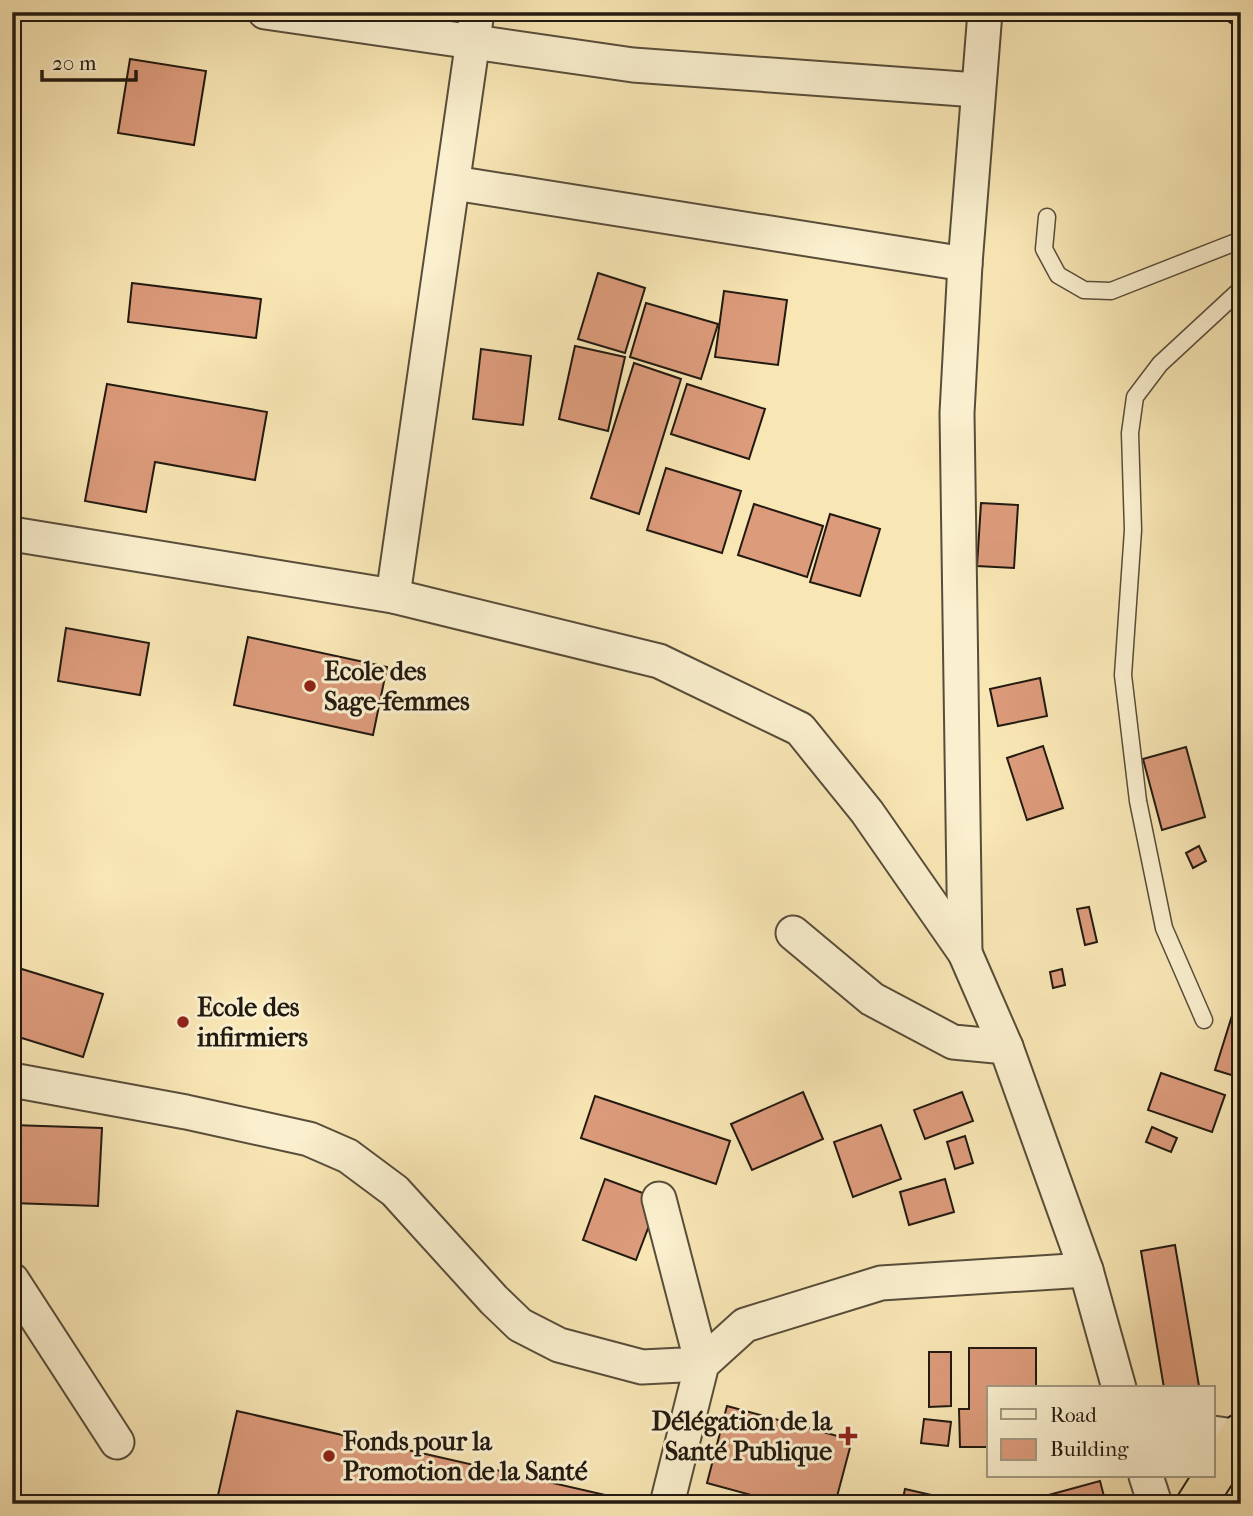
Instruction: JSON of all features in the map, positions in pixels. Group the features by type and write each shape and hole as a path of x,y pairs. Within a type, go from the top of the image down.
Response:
{"highway":[{"path":"1214,1470 1233,1435"},
{"path":"1196,1504 1210,1478"}],"street":[{"path":"265,12 476,28 633,65 978,90"},
{"path":"965,953 957,413 965,264 985,12"},
{"path":"393,596 476,28"},
{"path":"454,183 965,264"},
{"path":"12,534 393,596 659,661 800,729 867,813 965,953 1006,1047 1086,1270 1118,1386"},
{"path":"793,933 872,999 953,1042 1006,1047"},
{"path":"12,1080 187,1112 309,1139 348,1156 395,1191 520,1325 559,1345 642,1367 702,1364 745,1325 881,1283 1086,1270"},
{"path":"659,1199 702,1364 667,1504"},
{"path":"12,1279 117,1442"},
{"path":"1147,1478 1155,1504"}],"lane":[{"path":"1047,217 1044,249 1058,275 1084,290 1111,291 1241,240"},
{"path":"1204,1020 1164,928 1138,800 1123,676 1133,530 1130,433 1135,397 1160,364 1241,289"}],"building":[{"path":"1215,12 1239,12 1231,23"},
{"path":"130,59 206,71 194,145 118,133"},
{"path":"598,273 645,288 625,353 578,339"},
{"path":"132,283 261,299 256,338 128,322"},
{"path":"724,291 787,300 778,365 715,357"},
{"path":"646,303 718,324 701,379 630,357"},
{"path":"575,346 625,357 608,431 559,419"},
{"path":"481,349 531,356 523,425 473,419"},
{"path":"634,363 681,379 639,514 591,498"},
{"path":"107,384 267,412 255,480 155,462 146,512 85,501"},
{"path":"687,384 765,409 749,459 671,434"},
{"path":"666,468 741,491 722,553 647,530"},
{"path":"981,503 1018,505 1014,568 977,566"},
{"path":"754,504 823,526 807,577 738,555"},
{"path":"830,514 880,529 860,596 810,582"},
{"path":"66,628 149,643 140,695 58,681"},
{"name":"Ecole des Sage-femmes","path":"248,637 387,667 373,735 234,705"},
{"path":"1040,678 1047,716 998,726 990,689"},
{"path":"1043,746 1063,808 1027,820 1007,758"},
{"path":"1186,747 1205,817 1162,830 1143,759"},
{"path":"1199,846 1206,861 1193,868 1186,853"},
{"path":"1089,907 1097,942 1085,945 1077,909"},
{"path":"12,966 103,994 83,1057 12,1035"},
{"path":"1062,969 1065,985 1053,988 1050,972"},
{"path":"1241,987 1241,1078 1215,1070"},
{"path":"1161,1073 1225,1095 1212,1132 1148,1110"},
{"path":"803,1092 823,1139 752,1170 731,1124"},
{"path":"962,1092 973,1121 925,1139 914,1110"},
{"path":"595,1096 730,1141 716,1184 581,1138"},
{"path":"12,1125 102,1128 98,1206 12,1203"},
{"path":"881,1125 901,1179 853,1197 834,1142"},
{"path":"1152,1127 1177,1138 1171,1152 1146,1142"},
{"path":"965,1136 973,1163 955,1169 947,1142"},
{"path":"605,1179 659,1199 636,1260 583,1240"},
{"path":"945,1179 954,1212 909,1225 900,1192"},
{"path":"1175,1245 1199,1386 1164,1386 1141,1251"},
{"path":"969,1348 1036,1348 1036,1386 987,1386 987,1447 960,1447 959,1409 969,1409"},
{"path":"929,1352 951,1352 951,1406 929,1407"},
{"path":"727,1406 852,1440 835,1504 784,1504 707,1483"},
{"name":"Fonds pour la Promotion de la Santé","path":"237,1411 627,1500 626,1504 216,1504"},
{"path":"924,1419 951,1422 948,1446 921,1443"},
{"path":"1100,1481 1106,1504 1047,1504 1045,1496"},
{"path":"905,1489 936,1496 934,1504 902,1503"},
{"path":"1040,1496 1040,1504 987,1504 986,1499"}],"place":[{"name":"Ecole des Sage-femmes","path":"310,686"},
{"name":"Ecole des infirmiers","path":"183,1022"},
{"name":"Délégation de la Santé Publique","path":"848,1436"},
{"name":"Fonds pour la Promotion de la Santé","path":"329,1456"}]}
